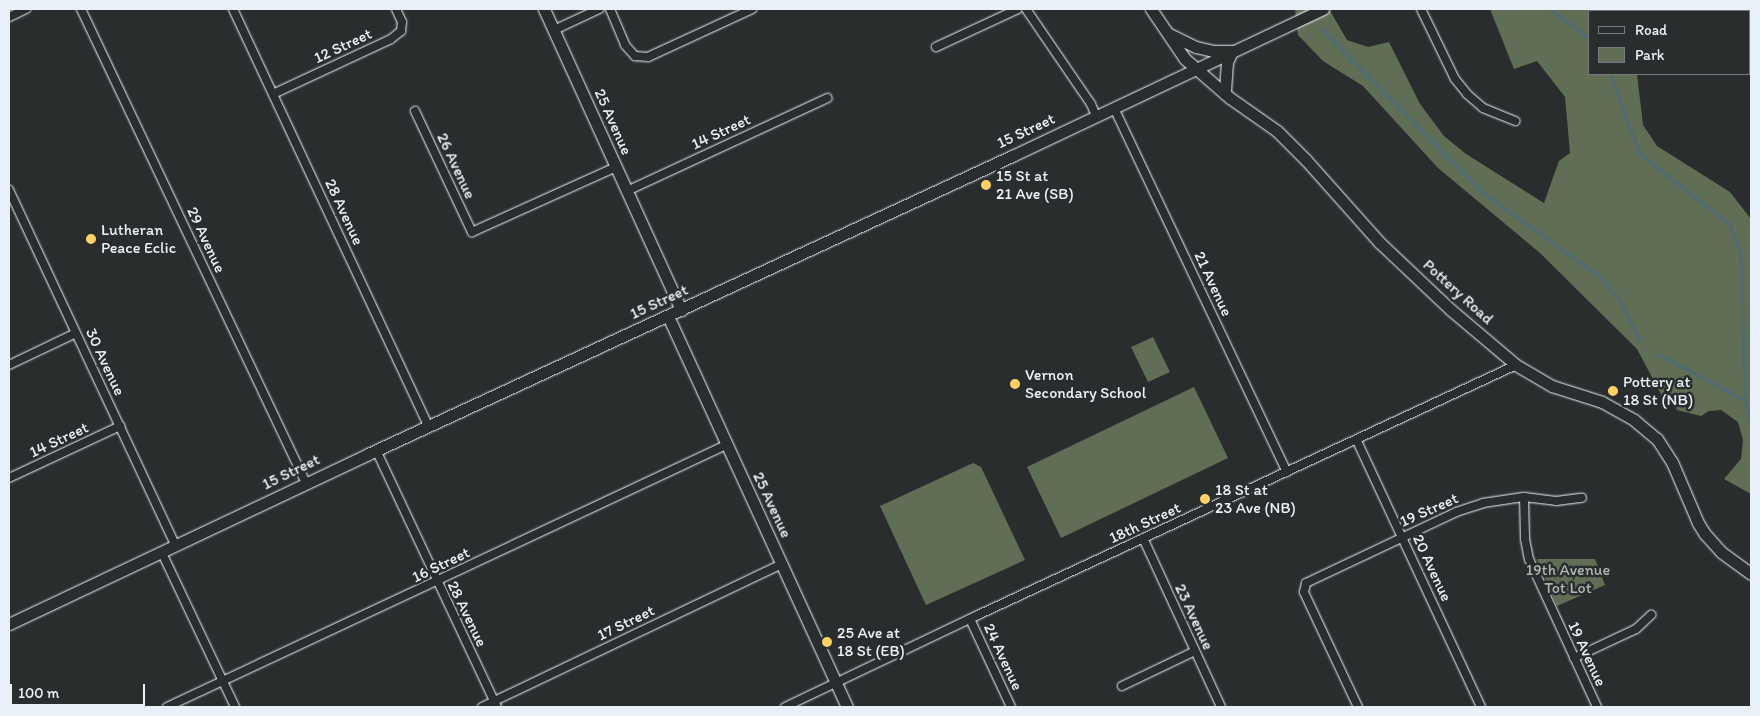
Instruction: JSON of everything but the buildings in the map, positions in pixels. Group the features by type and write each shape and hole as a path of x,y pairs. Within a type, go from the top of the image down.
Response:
{"street":[{"path":"9,17 26,9"},
{"name":"29 Avenue","path":"81,9 306,483"},
{"name":"28 Avenue","path":"233,9 428,426"},
{"name":"12 Street","path":"273,94 391,39 401,31 402,22 396,9"},
{"name":"25 Avenue","path":"544,9 681,310"},
{"path":"554,30 599,9"},
{"path":"610,9 625,45 635,56 648,57 752,9"},
{"path":"936,47 1018,9"},
{"path":"1026,9 1091,104 1096,116"},
{"name":"Pottery Road","path":"1151,9 1185,59 1225,94 1277,131 1306,160 1379,242 1451,310 1516,365 1552,386 1602,402 1634,420 1657,439 1672,462 1694,514 1705,534 1721,552 1751,574"},
{"name":"15 Street","path":"9,624 376,450 681,310 1323,9"},
{"path":"1421,9 1455,78 1467,94 1483,108 1515,121"},
{"path":"1167,33 1196,47 1214,51 1232,51 1227,62 1225,94"},
{"name":"14 Street","path":"627,191 827,98"},
{"name":"21 Avenue","path":"1114,108 1288,472"},
{"name":"26 Avenue","path":"415,111 472,232 616,167"},
{"name":"30 Avenue","path":"9,190 176,546"},
{"name":"25 Avenue","path":"668,316 848,707"},
{"path":"9,365 76,333"},
{"name":"18th Street","path":"785,707 1516,365"},
{"name":"14 Street","path":"9,478 120,426"},
{"name":"20 Avenue","path":"1357,441 1481,707"},
{"name":"16 Street","path":"167,707 437,583 726,445"},
{"name":"28 Avenue","path":"376,450 437,583 496,704"},
{"name":"19 Street","path":"1358,707 1304,592 1306,583 1468,508 1500,500 1524,497 1556,501 1582,498"},
{"name":"19 Avenue","path":"1524,497 1525,539 1529,559 1598,707"},
{"name":"23 Avenue","path":"1143,538 1221,707"},
{"path":"162,553 235,707"},
{"name":"17 Street","path":"482,707 496,704 782,564"},
{"path":"1574,658 1636,629 1651,615"},
{"name":"24 Avenue","path":"970,619 1011,707"},
{"path":"1122,686 1195,651"}],"green space":[{"path":"1295,9 1329,9 1347,40 1368,47 1389,42 1420,104 1444,136 1466,154 1544,203 1559,161 1570,153 1565,97 1537,61 1514,69 1490,9 1645,9 1588,10 1588,75 1637,75 1643,125 1657,146 1730,192 1751,219 1751,494 1724,479 1741,459 1743,440 1738,422 1721,410 1709,411 1701,416 1677,410 1662,396 1637,349 1540,253 1438,168 1363,86 1323,61 1298,35"},
{"path":"1153,337 1170,372 1148,382 1131,347"},
{"path":"1194,387 1228,458 1061,538 1027,467"},
{"path":"973,463 981,467 1025,560 926,605 880,506"},
{"name":"19th Avenue Tot Lot","path":"1537,559 1595,559 1605,585 1557,606"}],"waterway":[{"path":"1550,9 1588,37"},
{"path":"1321,28 1481,191 1598,275 1618,297 1640,340"},
{"path":"1610,75 1640,154 1729,223 1741,253 1745,400 1751,422"},
{"path":"1658,354 1745,400"}],"place":[{"name":"15 St at 21 Ave (SB)","path":"986,185"},
{"name":"Lutheran Peace Eclic","path":"91,239"},
{"name":"Vernon Secondary School","path":"1015,384"},
{"name":"Pottery at 18 St (NB)","path":"1613,391"},
{"name":"18 St at 23 Ave (NB)","path":"1205,499"},
{"name":"25 Ave at 18 St (EB)","path":"827,642"}]}
